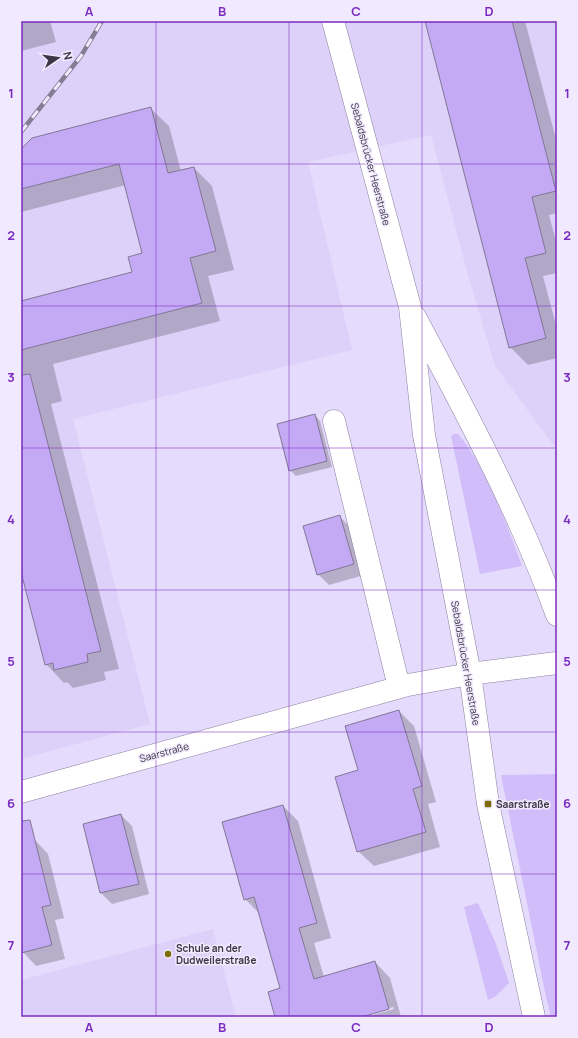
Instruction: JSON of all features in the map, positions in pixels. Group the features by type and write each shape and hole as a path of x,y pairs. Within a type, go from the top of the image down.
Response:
{"main road":[{"name":"Sebaldsbrücker Heerstraße","path":"333,21 410,307 424,435 470,674 488,804 534,1017"},
{"name":"Sebaldsbrücker Heerstraße","path":"410,307 501,481 537,562 557,615"},
{"path":"334,421 399,687"},
{"name":"Saarstraße","path":"21,792 399,687 470,674 557,663"}],"shaded area":[{"path":"21,21 557,21 557,450 495,366 466,268 431,135 308,162 352,350 73,419 150,724 21,759"},
{"path":"458,434 468,447 486,479 503,515 522,566 480,574 451,436"},
{"path":"557,774 557,1017 551,1017 501,775"},
{"path":"478,903 496,944 509,983 496,996 488,1000 464,907"},
{"name":"Schule an der Dudweilerstraße","path":"213,929 236,1017 21,1017 21,980"}],"building":[{"path":"425,21 512,21 556,191 532,197 546,253 525,258 546,338 509,348"},
{"path":"151,107 168,173 194,167 216,251 190,258 202,303 21,350 21,301 132,272 128,257 142,253 119,164 21,189 21,149 32,138"},
{"path":"30,374 101,651 87,654 88,662 54,670 53,663 45,665 21,572 21,375"},
{"path":"315,414 327,461 289,471 277,424"},
{"path":"340,515 354,564 317,575 303,526"},
{"path":"399,710 422,786 413,789 426,832 357,852 335,777 358,770 345,726"},
{"path":"283,805 317,923 299,928 314,979 375,961 389,1009 362,1017 275,1017 268,992 280,988 254,897 244,900 222,822"},
{"path":"121,814 139,884 100,893 83,824"},
{"path":"30,820 51,905 42,907 52,945 21,953 21,821"}],"railway":[{"path":"21,132 81,56 102,21"}],"place":[{"name":"Saarstraße","path":"488,804"},
{"name":"Schule an der Dudweilerstraße","path":"168,954"}]}
